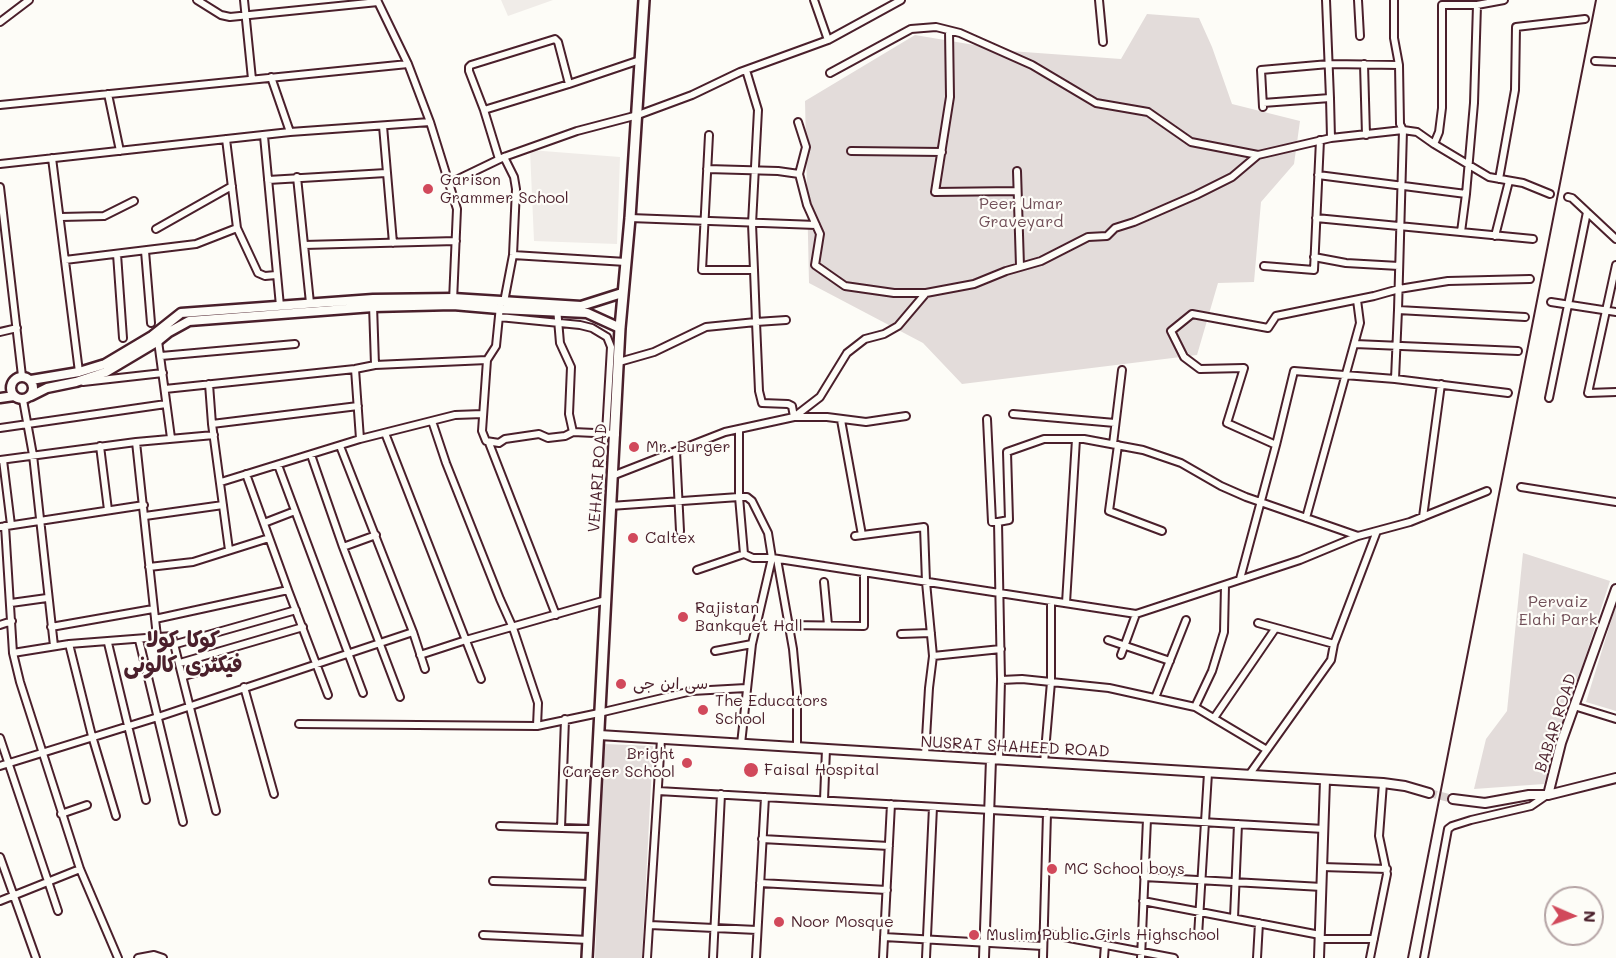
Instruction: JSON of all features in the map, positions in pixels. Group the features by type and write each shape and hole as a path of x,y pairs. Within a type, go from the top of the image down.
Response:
{"main road":[{"name":"VEHARI ROAD","path":"588,958 612,476 611,434 619,362 622,293 638,115 644,0"},
{"path":"0,398 12,391 15,380 79,372 105,364 152,336 181,313 310,303 453,301 501,308 557,308 581,306 622,293"},
{"path":"27,398 47,388 106,372 189,321 373,303"},
{"path":"557,308 587,313 620,328"},
{"path":"26,378 33,385 27,398"},
{"path":"0,389 12,391 27,398"}],"street":[{"path":"0,22 29,0"},
{"path":"197,0 221,15 231,17 377,1 408,64 430,122 457,209 453,301"},
{"path":"244,0 252,80"},
{"path":"450,183 501,158 577,131 638,115 692,95 746,70 828,40 901,0"},
{"path":"1099,0 1103,42"},
{"path":"1326,0 1331,138"},
{"path":"1358,0 1360,36"},
{"path":"1394,0 1394,38 1399,65 1400,124 1403,130 1395,379"},
{"path":"1434,144 1439,132 1442,108 1442,4 1467,2 1477,5 1503,0"},
{"path":"817,1 828,40"},
{"path":"1461,232 1474,103 1477,5"},
{"path":"1499,179 1515,90 1516,27 1585,19"},
{"path":"830,73 911,29 936,27 1032,65 1096,103 1148,112 1191,142 1258,155 1331,138 1403,130 1417,132 1489,177 1523,183 1550,194"},
{"path":"950,31 950,97 935,192 1017,191"},
{"path":"556,615 489,443 482,431 487,360 496,346 501,308 513,255 516,189 514,177 501,158 469,67 555,39 558,42 569,84"},
{"path":"484,110 640,60"},
{"path":"1594,61 1616,62"},
{"path":"0,105 408,64"},
{"path":"1330,98 1263,105 1261,70 1329,64 1399,65"},
{"path":"1364,64 1366,135"},
{"path":"746,70 758,110 752,224 760,399 766,404 792,406 794,417"},
{"path":"271,77 290,132"},
{"path":"108,94 120,151"},
{"path":"0,164 290,132 430,122"},
{"path":"798,122 806,147 799,174 807,205 819,234 815,264 845,286 894,293 926,293 974,284 1020,266 1041,261 1088,237 1107,236 1114,228 1134,222 1197,195 1232,177 1258,155"},
{"path":"383,126 393,243"},
{"path":"709,135 702,270 754,270"},
{"path":"264,136 280,306"},
{"path":"226,139 237,228 258,273 265,276 276,275"},
{"path":"1264,266 1314,270 1320,140"},
{"path":"851,152 942,152"},
{"path":"52,158 79,372"},
{"path":"707,169 778,171 799,174"},
{"path":"1017,171 1020,266"},
{"path":"268,180 386,173"},
{"path":"1318,175 1466,194"},
{"path":"297,177 310,303"},
{"path":"1495,236 1509,181"},
{"path":"156,229 232,186"},
{"path":"0,187 17,328 26,378"},
{"path":"1568,197 1572,198 1616,239"},
{"path":"60,217 104,216 134,201"},
{"path":"1549,398 1587,212"},
{"path":"630,218 816,225"},
{"path":"1316,218 1533,239"},
{"path":"65,260 196,244 237,228"},
{"path":"304,245 456,241"},
{"path":"145,251 151,323"},
{"path":"117,254 123,338"},
{"path":"513,255 626,262"},
{"path":"1314,257 1347,263 1399,266"},
{"path":"1616,265 1588,393 1616,392"},
{"path":"1276,445 1227,423 1244,368 1200,369 1184,357 1171,331 1192,314 1268,328 1276,316 1399,289 1448,281 1530,279"},
{"path":"794,417 820,397 847,353 865,339 884,334 897,326 926,293"},
{"path":"1306,518 1360,323 1357,300"},
{"path":"1551,302 1616,312"},
{"path":"373,303 375,365"},
{"path":"489,443 539,434 548,438 565,436 573,432 611,434 611,363 610,341 607,337 592,328 558,324 501,308"},
{"path":"557,308 560,343 571,367 569,414 573,432"},
{"path":"1398,310 1525,317"},
{"path":"619,362 654,352 706,327 786,320"},
{"path":"0,332 17,328"},
{"path":"159,341 171,438"},
{"path":"161,356 295,344"},
{"path":"1354,344 1518,351"},
{"path":"165,389 356,369 375,365 487,360"},
{"path":"356,369 360,439"},
{"path":"1122,370 1108,511 1162,531"},
{"path":"1240,579 1262,503 1294,371 1395,379 1508,393"},
{"path":"76,382 163,373"},
{"path":"209,384 228,550"},
{"path":"1422,517 1441,384"},
{"path":"27,398 28,424 54,646"},
{"path":"0,428 166,404"},
{"path":"212,424 358,406"},
{"path":"221,482 360,439 455,415 483,414"},
{"path":"1013,414 1115,423"},
{"path":"612,476 725,432 794,417 827,417 866,422 906,416"},
{"path":"987,418 992,522 1009,520 1007,452 1044,438 1076,439 1143,450 1182,463 1221,486 1358,537"},
{"path":"841,420 858,536 924,527 926,582 933,656 925,755"},
{"path":"432,421 446,463 513,628 538,703 537,726"},
{"path":"739,429 739,497 744,554"},
{"path":"385,433 481,679"},
{"path":"118,958 80,869 61,814 13,653 1,460 100,446 214,435"},
{"path":"1066,603 1076,439"},
{"path":"136,442 157,637"},
{"path":"100,446 108,510"},
{"path":"340,446 413,632 425,669"},
{"path":"676,451 680,531"},
{"path":"311,455 400,697"},
{"path":"278,465 363,693"},
{"path":"246,474 328,695"},
{"path":"1521,487 1616,502"},
{"path":"697,570 744,554 753,558 774,559 1137,614 1300,560 1358,537 1422,517 1487,491"},
{"path":"610,506 739,497 747,497 752,501 768,533 793,649 797,692 797,748"},
{"path":"5,526 144,505"},
{"path":"144,516 223,505"},
{"path":"264,523 295,511"},
{"path":"984,958 990,810 1001,680 998,522"},
{"path":"1249,775 1331,660 1334,644 1377,531"},
{"path":"343,547 376,536"},
{"path":"149,567 193,562 269,538"},
{"path":"741,744 752,644 774,559"},
{"path":"788,625 864,626 864,574"},
{"path":"824,582 828,625"},
{"path":"1195,706 1212,671 1224,632 1225,585"},
{"name":"BABAR ROAD","path":"1453,799 1495,802 1529,795 1548,795 1561,743 1616,589"},
{"path":"155,619 288,590"},
{"path":"11,603 47,598"},
{"path":"420,655 606,600"},
{"path":"1044,763 1051,682 1052,602"},
{"path":"51,627 153,609"},
{"path":"176,644 296,610"},
{"path":"1121,655 1137,614"},
{"path":"1155,698 1186,620"},
{"path":"0,625 12,621"},
{"path":"1258,623 1334,644"},
{"path":"180,663 303,627"},
{"path":"1214,718 1275,629"},
{"path":"0,766 92,736 128,727 413,632"},
{"path":"901,634 931,633"},
{"path":"13,653 69,644 108,643 172,636 176,644 216,811"},
{"path":"139,640 183,822"},
{"path":"1108,640 1170,661"},
{"path":"108,643 146,800"},
{"path":"69,644 92,736 116,816"},
{"path":"715,651 752,644"},
{"path":"933,656 1001,649"},
{"path":"183,676 233,662"},
{"path":"1001,680 1109,688 1195,706 1267,750"},
{"path":"244,687 274,794"},
{"path":"299,724 537,726 599,714 692,691 746,687"},
{"path":"1575,706 1616,719"},
{"path":"561,828 564,719"},
{"name":"NUSRAT SHAHEED ROAD","path":"599,735 1383,783 1429,792"},
{"path":"0,738 58,911"},
{"path":"648,958 661,739"},
{"path":"824,800 826,749"},
{"path":"1198,936 1208,772"},
{"path":"1424,958 1448,829 1471,820 1531,806 1548,795 1616,778"},
{"path":"1319,958 1325,780"},
{"path":"1370,958 1387,880 1387,869 1379,836 1383,783"},
{"path":"658,791 1324,829"},
{"path":"713,958 721,794"},
{"path":"756,958 765,797"},
{"path":"883,958 891,804"},
{"path":"61,814 87,805"},
{"path":"926,958 933,807"},
{"path":"1043,958 1047,813"},
{"path":"1141,955 1147,819"},
{"path":"1234,918 1238,824"},
{"path":"500,826 593,829"},
{"path":"762,838 889,846"},
{"path":"0,857 36,958"},
{"path":"1322,867 1387,869"},
{"path":"0,901 80,869"},
{"path":"1144,877 1322,887"},
{"path":"493,881 591,884"},
{"path":"760,883 887,890"},
{"path":"1143,901 1320,937 1374,939"},
{"path":"1257,958 1259,923"},
{"path":"650,925 757,930"},
{"path":"1043,933 1105,945 1141,955 1174,958"},
{"path":"483,935 589,940"},
{"path":"884,937 1043,946"},
{"path":"1104,958 1105,945"},
{"path":"138,958 154,955 163,958"}],"shaded area":[{"path":"501,0 553,0 508,16"},
{"path":"530,150 620,157 617,244 534,241"}],"green space":[{"name":"Peer Umar Graveyard","path":"1147,14 1199,18 1232,104 1300,121 1294,164 1261,202 1254,282 1218,283 1197,355 962,384 923,343 809,283 805,101 915,35 1010,51 1121,59"},
{"name":"Pervaiz Elahi Park","path":"1523,553 1610,581 1544,784 1474,789 1486,739 1507,711"},
{"name":"Pervaiz Elahi Park","path":"1616,605 1616,711 1586,702"},
{"path":"604,744 653,746 642,958 595,958"}],"tunnel":[{"path":"1429,793 1453,799"}],"railway":[{"path":"1408,958 1596,0"}],"place":[{"name":"Garison Grammer School","path":"428,189"},
{"name":"Mr. Burger","path":"634,447"},
{"name":"Caltex","path":"633,538"},
{"name":"Rajistan Bankquet Hall","path":"683,617"},
{"name":"سی این جی","path":"621,684"},
{"name":"The Educators School","path":"703,710"},
{"name":"Bright Career School","path":"687,763"},
{"name":"Faisal Hospital","path":"751,770"},
{"name":"MC School boys","path":"1052,869"},
{"name":"Noor Mosque","path":"779,922"},
{"name":"Muslim Public Girls Highschool","path":"974,935"}],"district":[{"name":"کوکا کولا فیکٹری کالونی","path":"183,652"}]}
